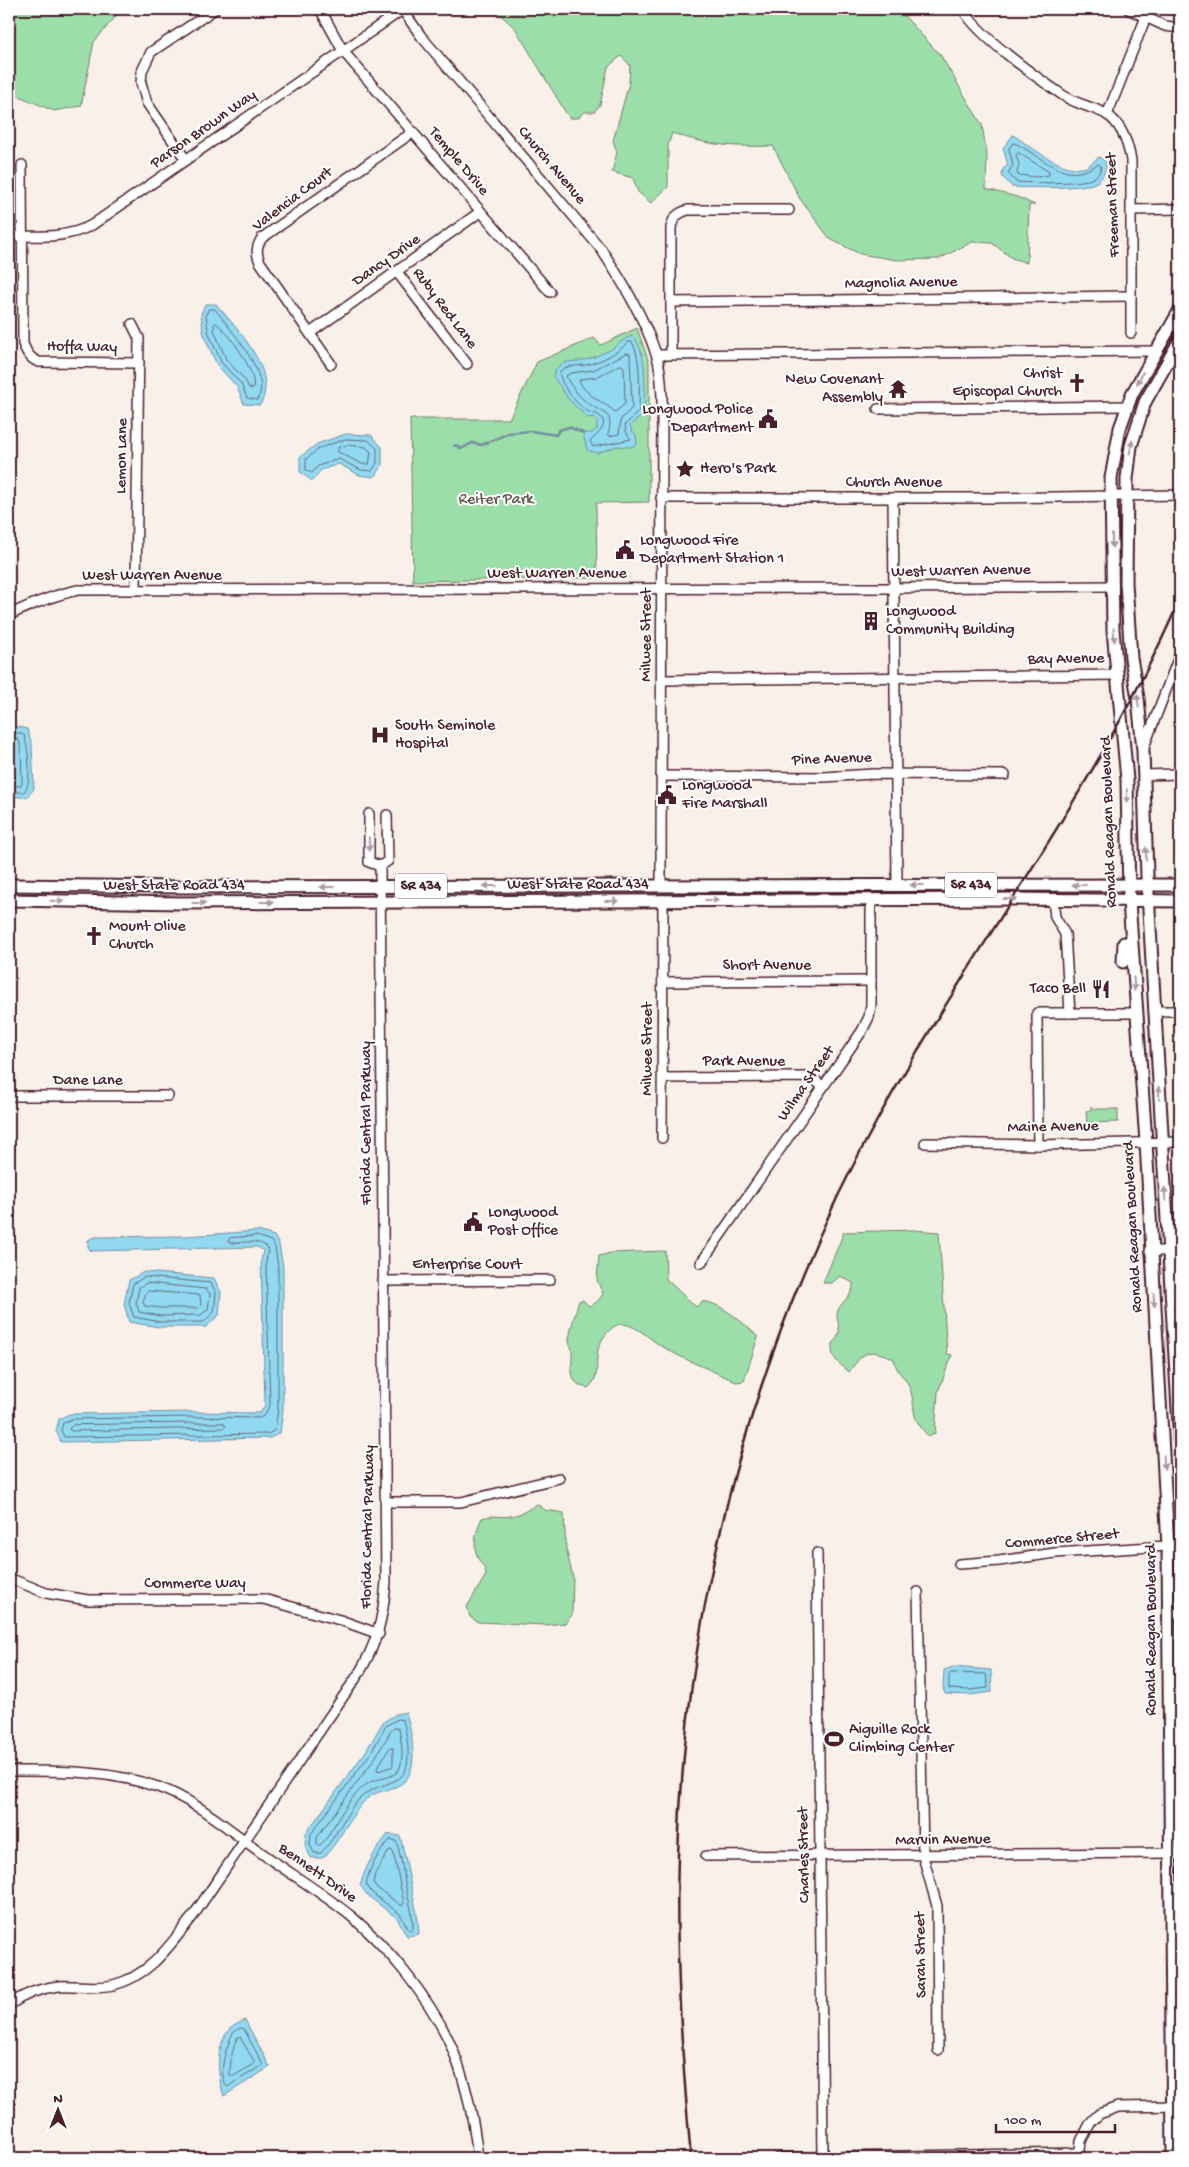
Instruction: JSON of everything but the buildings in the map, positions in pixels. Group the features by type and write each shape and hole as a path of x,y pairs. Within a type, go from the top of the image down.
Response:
{"main road":[{"name":"Ronald Reagan Boulevard","path":"1173,2158 1176,2106 1175,1853 1168,1614 1168,1546 1150,1251 1146,1142 1128,901 1127,780 1117,675 1112,586 1111,478 1116,442 1127,406 1141,375 1180,310"},
{"name":"Ronald Reagan Boulevard","path":"1180,340 1152,387 1138,422 1128,464 1127,495 1128,620 1143,750 1147,884 1180,1443"},
{"path":"1155,352 1170,357"},
{"name":"West State Road 434","path":"9,885 380,887 1147,884"},
{"name":"SR 434","path":"1147,884 1180,885"},
{"path":"638,901 652,894 661,886"},
{"path":"663,900 689,886"},
{"name":"West State Road 434","path":"9,900 380,902 1053,900 1148,902"},
{"name":"SR 434","path":"1148,902 1180,901"},
{"path":"1123,962 1124,941 1130,933"}],"street":[{"path":"186,160 146,103 141,83 142,71 152,52 215,9"},
{"name":"Temple Drive","path":"320,9 343,51 550,292"},
{"name":"Parson Brown Way","path":"9,236 62,235 82,230 186,160 402,9"},
{"name":"Church Avenue","path":"402,9 421,36 601,249 622,281 657,355"},
{"name":"Freeman Street","path":"963,9 979,31 1066,97 1107,115 1120,130 1131,160 1131,333"},
{"path":"1128,9 1166,26 1180,28"},
{"path":"1107,115 1146,18"},
{"name":"Valencia Court","path":"331,364 260,262 257,255 257,246 262,238 413,132"},
{"path":"22,166 22,236"},
{"path":"1132,210 1180,209"},
{"path":"671,355 672,220 677,215 688,210 789,210"},
{"name":"Dancy Drive","path":"310,333 480,212"},
{"name":"Hoffa Way","path":"22,236 23,344 32,360 39,362 139,363"},
{"name":"Ruby Red Lane","path":"398,272 467,364"},
{"name":"Magnolia Avenue","path":"671,302 1131,296"},
{"name":"Lemon Lane","path":"132,324 140,338 136,590"},
{"path":"657,355 1155,352"},
{"name":"Milwee Street","path":"657,355 662,396 661,886"},
{"path":"878,409 1127,406"},
{"name":"Church Avenue","path":"661,498 1180,495"},
{"path":"893,498 897,884"},
{"name":"West Warren Avenue","path":"9,615 55,595 78,590 1112,586"},
{"path":"1143,750 1176,677 1180,654"},
{"name":"Bay Avenue","path":"662,680 1117,675"},
{"path":"1144,775 1180,774"},
{"name":"Pine Avenue","path":"661,776 1005,775"},
{"name":"Florida Central Parkway","path":"369,814 370,862 380,866"},
{"name":"Florida Central Parkway","path":"380,866 388,861 387,815"},
{"name":"Florida Central Parkway","path":"9,2005 20,1997 58,1986 112,1985 131,1978 146,1969 163,1954 193,1916 358,1675 379,1634 384,1611 386,1582 380,866"},
{"name":"Milwee Street","path":"662,1138 663,900"},
{"name":"Wilma Street","path":"701,1263 869,1017 871,1005 871,900"},
{"path":"1053,900 1055,917 1065,934 1070,1014"},
{"name":"Short Avenue","path":"663,982 871,981"},
{"path":"1154,1011 1180,1012"},
{"path":"1038,1145 1037,1013 1135,1012"},
{"name":"Park Avenue","path":"663,1078 805,1077 815,1080 823,1087"},
{"name":"Dane Lane","path":"9,1096 168,1096"},
{"name":"Maine Avenue","path":"925,1142 1038,1145 1180,1142"},
{"path":"1150,1251 1180,1251"},
{"name":"Enterprise Court","path":"383,1281 550,1280"},
{"path":"386,1502 461,1502 559,1478"},
{"name":"Commerce Street","path":"959,1564 999,1561 1055,1553 1168,1546"},
{"name":"Charles Street","path":"817,1553 823,2157"},
{"name":"Commerce Way","path":"9,1578 46,1593 88,1600 263,1599 340,1620 379,1634"},
{"name":"Sarah Street","path":"918,1592 923,1856 937,1906 938,2050"},
{"path":"1168,1614 1180,1613"},
{"name":"Bennett Drive","path":"9,1771 81,1771 119,1776 151,1785 189,1801 352,1917 384,1948 407,1975 449,2042 470,2108 478,2158"},
{"name":"Marvin Avenue","path":"706,1856 1175,1853"},
{"path":"779,2158 1078,2155 1081,2141 1091,2122 1099,2114 1118,2107 1176,2106"}],"green space":[{"path":"9,9 122,9 94,42 81,106 54,111 14,94 9,87"},
{"path":"494,9 898,9 941,56 982,125 987,156 986,189 1017,197 1035,205 1029,205 1027,263 1012,258 992,243 972,242 939,259 897,260 860,254 830,239 800,199 773,146 721,145 698,141 672,133 668,145 668,187 651,203 638,192 633,178 612,172 617,152 613,141 629,83 630,65 621,56 608,67 600,105 594,112 583,112 579,118 569,118 515,28"},
{"name":"Reiter Park","path":"637,328 649,362 649,502 596,503 597,578 413,581 410,419 509,419 537,362 594,338 601,345"},
{"path":"1091,1106 1094,1109 1118,1109 1118,1122 1087,1123 1086,1111 1091,1110"},
{"path":"913,1230 939,1232 947,1354 952,1355 938,1392 935,1433 929,1437 915,1417 912,1394 907,1382 896,1368 894,1359 879,1353 868,1353 859,1359 849,1372 836,1360 832,1349 839,1333 837,1313 852,1291 853,1283 840,1276 832,1283 823,1283 844,1232"},
{"path":"665,1251 666,1279 696,1307 701,1302 715,1305 731,1314 758,1337 744,1381 736,1382 690,1361 663,1347 634,1327 620,1324 613,1327 607,1333 598,1348 595,1378 592,1383 588,1388 577,1383 572,1375 570,1335 579,1301 583,1300 589,1306 597,1302 603,1294 597,1280 599,1256 610,1253"},
{"path":"537,1504 545,1510 564,1513 566,1549 573,1577 572,1615 565,1623 545,1625 478,1622 470,1617 467,1607 486,1575 475,1548 478,1527 482,1518 514,1515 524,1512"}],"water":[{"path":"1013,135 1048,158 1069,167 1086,167 1099,157 1106,162 1106,168 1097,182 1082,186 1056,188 1012,187 1002,176 1003,169 1008,165 1003,148"},
{"path":"205,304 216,304 253,351 264,379 265,392 260,405 244,404 237,387 217,365 203,332 201,314"},
{"path":"633,336 638,344 644,363 644,414 630,425 631,430 636,435 637,444 631,447 617,446 597,453 587,450 583,433 592,433 597,429 597,420 593,417 588,418 569,400 553,376 559,366 567,362 594,357"},
{"path":"346,434 371,435 382,447 382,465 374,477 359,475 339,464 321,470 312,481 300,472 300,457 317,444"},
{"path":"9,725 27,729 32,744 34,789 27,797 9,797"},
{"path":"258,1231 274,1236 279,1245 283,1266 283,1410 280,1433 270,1438 61,1442 56,1431 59,1419 69,1414 260,1413 265,1405 261,1261 263,1250 257,1247 91,1251 88,1247 88,1240 95,1237 186,1236"},
{"path":"144,1272 214,1278 221,1292 219,1315 206,1327 159,1327 129,1322 124,1304 129,1280"},
{"path":"953,1667 991,1670 992,1692 970,1695 945,1694 943,1688 944,1670"},
{"path":"406,1712 413,1751 411,1770 407,1778 401,1784 370,1796 323,1858 311,1858 305,1846 306,1833 366,1751 383,1722 396,1714"},
{"path":"388,1834 400,1836 416,1908 419,1934 407,1936 397,1918 368,1896 360,1885 371,1858"},
{"path":"245,2020 270,2067 224,2096 218,2063 221,2046 229,2029"}],"waterway":[{"path":"454,446 456,445 461,449 472,443 482,445 509,433 531,431 556,435 559,430 569,427 583,433"}],"railway":[{"path":"691,2158 678,1969 678,1856 684,1760 695,1664 712,1568 735,1474 763,1380 797,1289 836,1200 880,1115 957,987 1076,797 1148,667 1180,599"}],"place":[{"name":"Christ Episcopal Church","path":"1077,383"},
{"name":"New Covenant Assembly","path":"898,389"},
{"name":"Longwood Police Department","path":"768,419"},
{"name":"Hero's Park","path":"685,469"},
{"name":"Longwood Fire Department Station 1","path":"625,550"},
{"name":"Longwood Community Building","path":"871,621"},
{"name":"South Seminole Hospital","path":"380,735"},
{"name":"Longwood Fire Marshall","path":"667,795"},
{"name":"Mount Olive Church","path":"94,936"},
{"name":"Taco Bell","path":"1101,989"},
{"name":"Longwood Post Office","path":"473,1222"},
{"name":"Aiguille Rock Climbing Center","path":"834,1739"}]}
